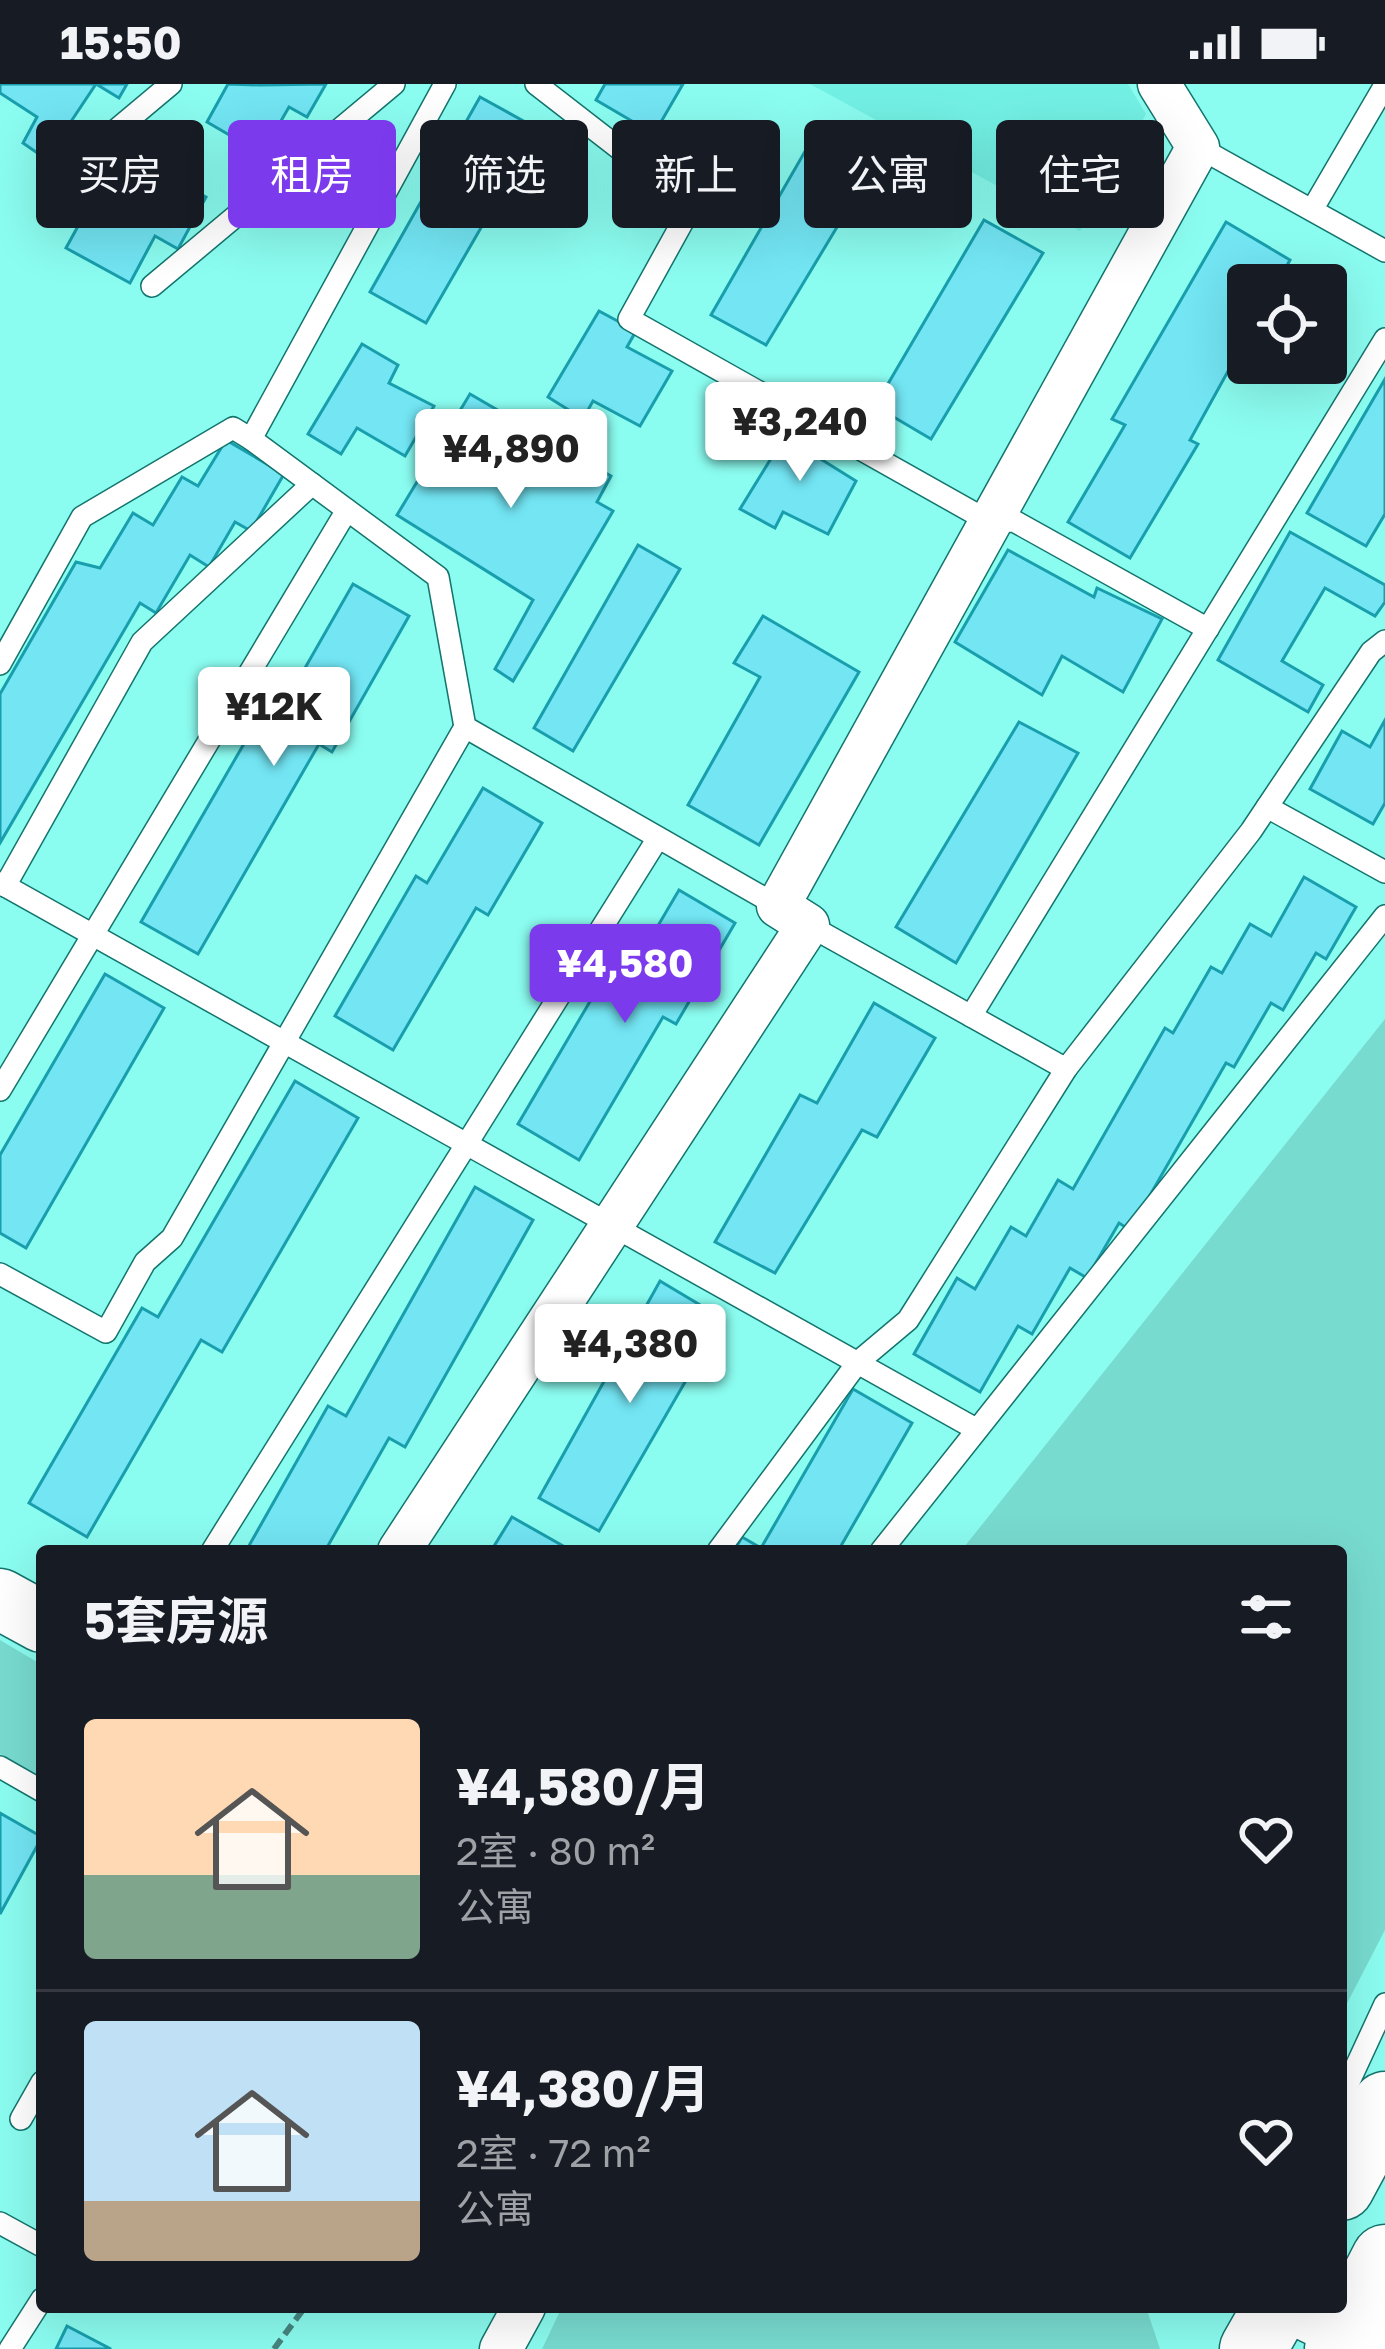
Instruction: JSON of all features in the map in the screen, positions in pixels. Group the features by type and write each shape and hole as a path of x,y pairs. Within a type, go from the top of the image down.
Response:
{"main road":[{"path":"1347,2176 1385,2105"},
{"path":"1343,2334 1385,2258"},
{"path":"1253,2349 1274,2313"}],"street":[{"path":"403,1545 613,1223 793,915 990,522 1198,146 1159,84"},
{"path":"0,1599 36,1619"},
{"path":"501,2349 521,2313"}],"lane":[{"path":"128,120 171,84"},
{"path":"152,286 394,84"},
{"path":"251,439 445,84"},
{"path":"536,84 563,92 692,205 629,319 990,522 1014,521 1208,629"},
{"path":"1312,210 1385,85"},
{"path":"1198,146 1385,251"},
{"path":"971,1016 1385,339"},
{"path":"0,664 82,518 233,428 438,578 465,727 172,1238 145,1262 106,1333 0,1274"},
{"path":"312,484 142,642 2,885 974,1428"},
{"path":"0,1090 347,510"},
{"path":"722,1545 858,1362 908,1319 1066,1069 1267,807 1371,652 1385,641"},
{"path":"465,727 1066,1069"},
{"path":"1267,807 1385,872"},
{"path":"216,1545 658,838"},
{"path":"886,1545 1385,916"},
{"path":"0,1767 36,1788"},
{"path":"1347,2086 1385,2004"},
{"path":"21,2119 36,2093"},
{"path":"0,2223 36,2243"},
{"path":"10,2349 36,2308"}],"path":[{"path":"274,2349 301,2313"}],"shaded area":[{"path":"810,84 1128,84 1146,114 1143,120 996,120 996,185 972,172 972,120 876,120"},
{"path":"1385,1019 1385,1930 1347,2003 1347,1545 966,1545"},
{"path":"0,1640 36,1661 36,1775 0,1754"},
{"path":"559,2313 1148,2313 1160,2349 542,2349"}],"building":[{"path":"0,84 96,84 72,120 36,120 36,152 23,143 37,117 0,93"},
{"path":"96,84 127,84 119,98"},
{"path":"228,84 326,84 307,117 289,107 282,120 228,120 228,134 207,122"},
{"path":"605,84 683,84 662,120 630,120 596,100"},
{"path":"480,97 522,120 467,120"},
{"path":"804,153 804,228 836,228 766,345 711,315 761,228 780,228 780,195"},
{"path":"420,203 420,228 481,228 426,323 370,292"},
{"path":"984,220 1043,253 931,439 875,406"},
{"path":"1226,222 1290,260 1288,264 1227,264 1227,373 1190,440 1198,444 1130,558 1068,522 1125,425 1112,419"},
{"path":"77,228 189,228 178,249 155,236 130,283 66,248"},
{"path":"599,311 636,331 627,347 672,371 640,426 593,401 583,419 548,397"},
{"path":"362,344 398,365 389,383 434,406 405,456 357,428 341,454 308,434"},
{"path":"1385,379 1385,514 1366,546 1307,513"},
{"path":"470,394 611,476 597,502 613,511 513,681 495,669 533,600 397,515"},
{"path":"794,421 827,440 819,458 856,481 828,534 783,512 775,528 740,509"},
{"path":"226,440 284,474 251,531 235,522 209,567 190,555 156,613 140,603 0,843 0,694 76,562 100,568 133,513 153,525 182,477 198,486"},
{"path":"1290,532 1385,585 1385,602 1375,616 1325,588 1282,661 1323,685 1308,712 1218,660"},
{"path":"638,545 680,569 573,751 534,728"},
{"path":"1008,550 1094,597 1097,588 1162,619 1123,692 1062,656 1042,695 955,642"},
{"path":"353,584 409,616 332,752 319,744 198,954 141,922 260,716 273,724"},
{"path":"763,616 859,672 759,845 688,805 760,677 734,663"},
{"path":"1385,720 1385,803 1373,824 1310,789 1342,731 1370,747"},
{"path":"1019,722 1078,753 956,963 896,927"},
{"path":"483,788 542,823 488,915 476,908 393,1050 335,1016 416,876 427,883"},
{"path":"1304,877 1356,907 1326,959 1316,953 1283,1010 1271,1003 1234,1067 1226,1063 1130,1230 1119,1223 1087,1278 1070,1268 1032,1334 1018,1326 980,1392 914,1354 957,1278 975,1289 1011,1227 1026,1236 1058,1180 1073,1189 1165,1028 1173,1033 1211,967 1222,973 1250,924 1271,936"},
{"path":"679,890 735,923 676,1024 663,1017 579,1160 518,1124 602,981 619,992"},
{"path":"105,974 164,1008 26,1248 0,1233 0,1155"},
{"path":"874,1003 935,1038 877,1137 862,1130 775,1273 715,1242 800,1095 817,1103"},
{"path":"295,1081 358,1118 222,1352 201,1340 87,1537 29,1503 142,1308 158,1317"},
{"path":"475,1187 533,1220 405,1447 389,1438 328,1545 249,1545 328,1406 346,1416"},
{"path":"660,1281 722,1318 599,1531 539,1498"},
{"path":"853,1389 912,1423 841,1545 763,1545"},
{"path":"512,1517 561,1545 495,1545"},
{"path":"0,1813 36,1834 36,1848 0,1914"},
{"path":"67,2326 111,2349 56,2349"}]}
